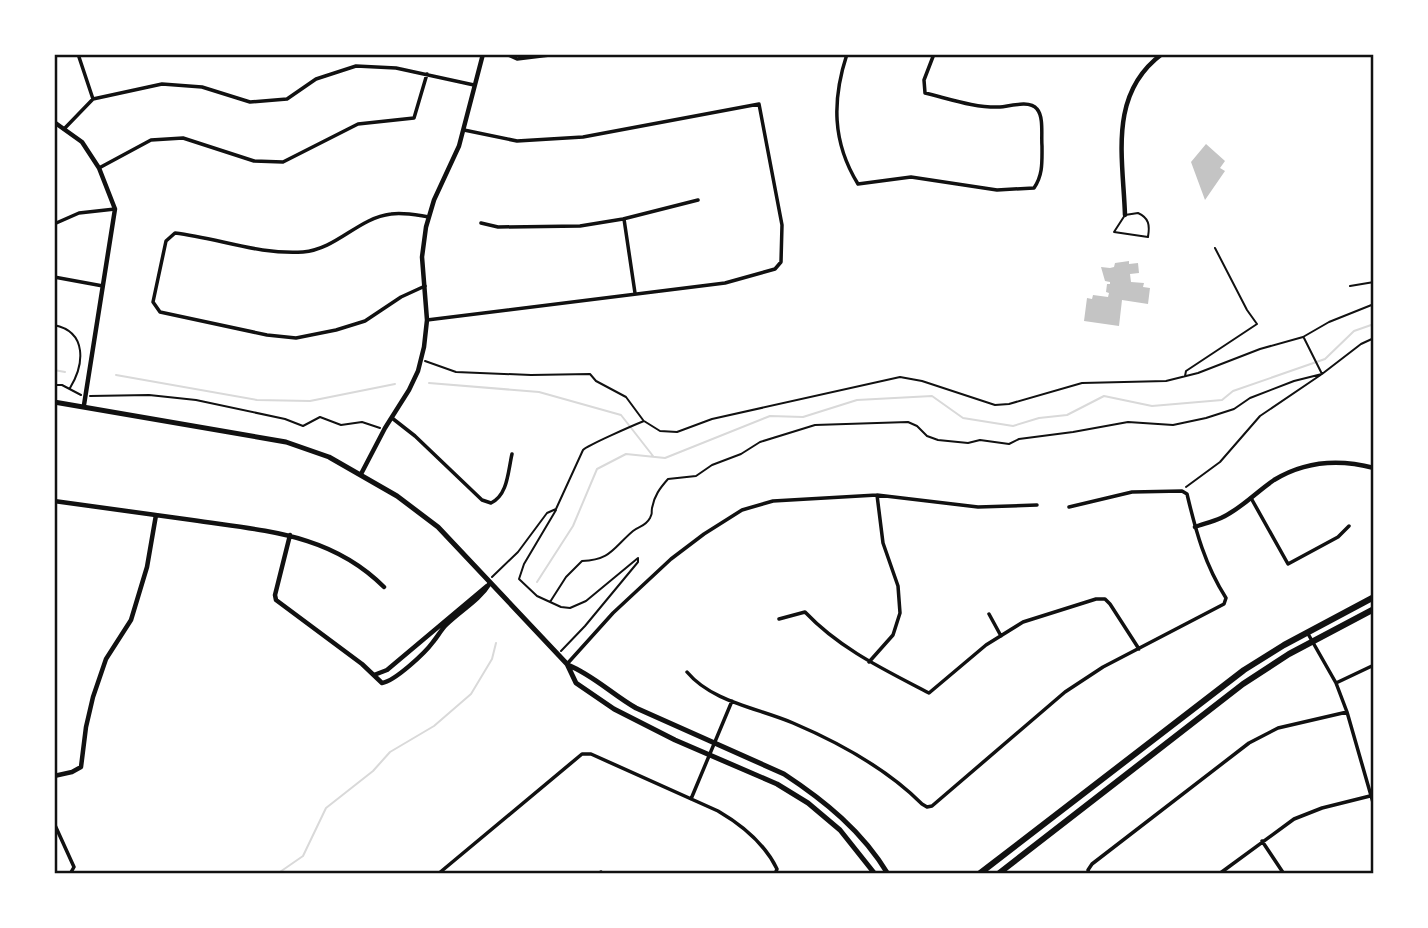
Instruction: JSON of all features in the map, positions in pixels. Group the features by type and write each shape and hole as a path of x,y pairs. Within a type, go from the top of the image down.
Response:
{"main road":[{"path":"54,402 84,405 286,442 308,448 361,474 410,504 438,527 567,664 576,683 614,709 675,740 777,784 808,803 840,830 875,874"},
{"path":"979,874 1229,681 1307,632 1374,597"},
{"path":"998,874 1243,684 1374,609"},
{"path":"567,664 583,671 616,697 636,708 784,774 822,799 867,844 888,874"}],"street":[{"path":"78,54 93,99"},
{"path":"361,474 391,417 409,390 421,359 427,320 422,251 429,217 464,130 483,54"},
{"path":"506,54 517,59 558,54"},
{"path":"847,54 835,106 842,150 858,184 911,177 996,190 1034,188 1040,179 1042,163 1041,117 1037,109 1030,104 996,107 973,105 925,93 924,80 934,54"},
{"path":"1125,215 1122,135 1125,106 1140,75 1162,54"},
{"path":"65,129 93,99 162,83 202,87 250,102 286,99 316,79 356,66 396,68 474,85"},
{"path":"99,168 150,140 184,138 254,161 284,162 358,124 414,118 428,74"},
{"path":"427,320 724,283 775,269 782,262 782,225 759,104 583,137 517,141 464,130"},
{"path":"54,122 82,142 99,168 115,209 84,405"},
{"path":"481,223 498,227 580,226 624,219 698,200"},
{"path":"54,225 79,213 115,209"},
{"path":"425,286 408,293 365,321 296,338 267,335 160,312 153,302 166,240 175,233 260,250 305,252 324,247 376,218 391,214 429,217"},
{"path":"624,219 635,293"},
{"path":"54,277 103,286"},
{"path":"391,417 482,499 491,503 503,493 512,454"},
{"path":"1195,527 1222,518 1275,480 1294,470 1316,463 1374,468"},
{"path":"687,672 701,686 790,722 859,755 897,781 922,804 932,806 1065,692 1103,667 1224,604 1226,598 1211,574 1187,494 1182,491 1132,492 1069,507"},
{"path":"869,662 893,635 900,613 898,586 883,543 877,495"},
{"path":"567,664 613,613 671,559 742,510 773,501 877,495 978,507 1037,505"},
{"path":"1251,498 1288,564 1338,537 1349,526"},
{"path":"54,501 290,535 333,550 366,570 384,587"},
{"path":"54,776 72,772 80,767 93,697 106,659 131,620 147,566 156,515"},
{"path":"290,535 276,600 382,682 389,682 411,664 432,644 446,625 483,594 489,582"},
{"path":"374,675 387,670 489,582"},
{"path":"779,619 805,612 831,637 869,662 929,693 986,645 1023,622 1097,599 1105,599 1139,649"},
{"path":"989,614 1001,636"},
{"path":"1307,632 1336,683 1374,806"},
{"path":"403,656 411,664"},
{"path":"1336,683 1374,665"},
{"path":"691,799 733,701"},
{"path":"1089,872 1093,864 1249,743 1278,728 1347,712"},
{"path":"438,874 582,754 591,754 737,822 767,853 776,871"},
{"path":"1219,874 1262,841 1305,814 1371,796"},
{"path":"54,823 74,867 70,874"},
{"path":"1262,841 1284,874"}],"lane":[{"path":"1125,215 1144,216 1150,225 1148,237 1114,232 1125,215"}],"path":[{"path":"1185,377 1186,371 1256,324 1214,248"},
{"path":"1350,286 1374,282"},
{"path":"421,359 456,372 590,374 596,381 626,397 644,421 660,431 677,432 712,419 900,377 922,381 995,405 1009,404 1082,383 1134,383 1185,377 1260,349 1303,337 1329,322 1374,304"},
{"path":"54,325 66,328 81,353 82,365 70,388"},
{"path":"1303,337 1322,374"},
{"path":"1182,491 1220,462 1261,416 1361,344 1374,338"},
{"path":"550,602 566,577 582,561 598,560 620,546 634,529 644,526 652,515 657,492 668,479 696,476 712,465 741,454 760,442 796,430 815,425 908,422 917,426 927,436 938,440 968,443 980,440 1009,444 1019,439 1052,436 1128,422 1173,425 1206,418 1234,409 1250,398 1294,381 1322,374"},
{"path":"54,385 70,388 86,396 161,396 234,408 285,419 303,426 320,417 341,425 362,422 384,430"},
{"path":"557,654 638,562 638,558 577,607 561,607 537,596 519,579 524,564 556,509 583,450 644,421"},
{"path":"489,582 518,552 547,513 556,509"}],"building":[{"path":"1206,144 1225,161 1220,168 1225,171 1205,200 1191,162"},
{"path":"1129,261 1129,264 1138,263 1139,273 1130,274 1131,282 1144,283 1143,287 1150,288 1148,304 1122,300 1119,326 1084,321 1087,298 1092,299 1093,295 1108,297 1107,284 1110,282 1105,281 1101,267 1110,268 1114,267 1115,263"}],"waterway":[{"path":"537,582 573,526 597,469 626,454 665,458 770,416 803,417 857,400 932,396 963,418 1013,426 1039,418 1067,415 1104,396 1152,406 1222,400 1233,391 1325,359 1354,331 1374,324"},
{"path":"54,370 65,372"},
{"path":"116,375 257,400 310,401 395,384"},
{"path":"429,383 539,392 621,415 653,456"},
{"path":"277,874 303,856 326,808 373,771 390,752 434,726 471,694 492,659 496,643"}]}
